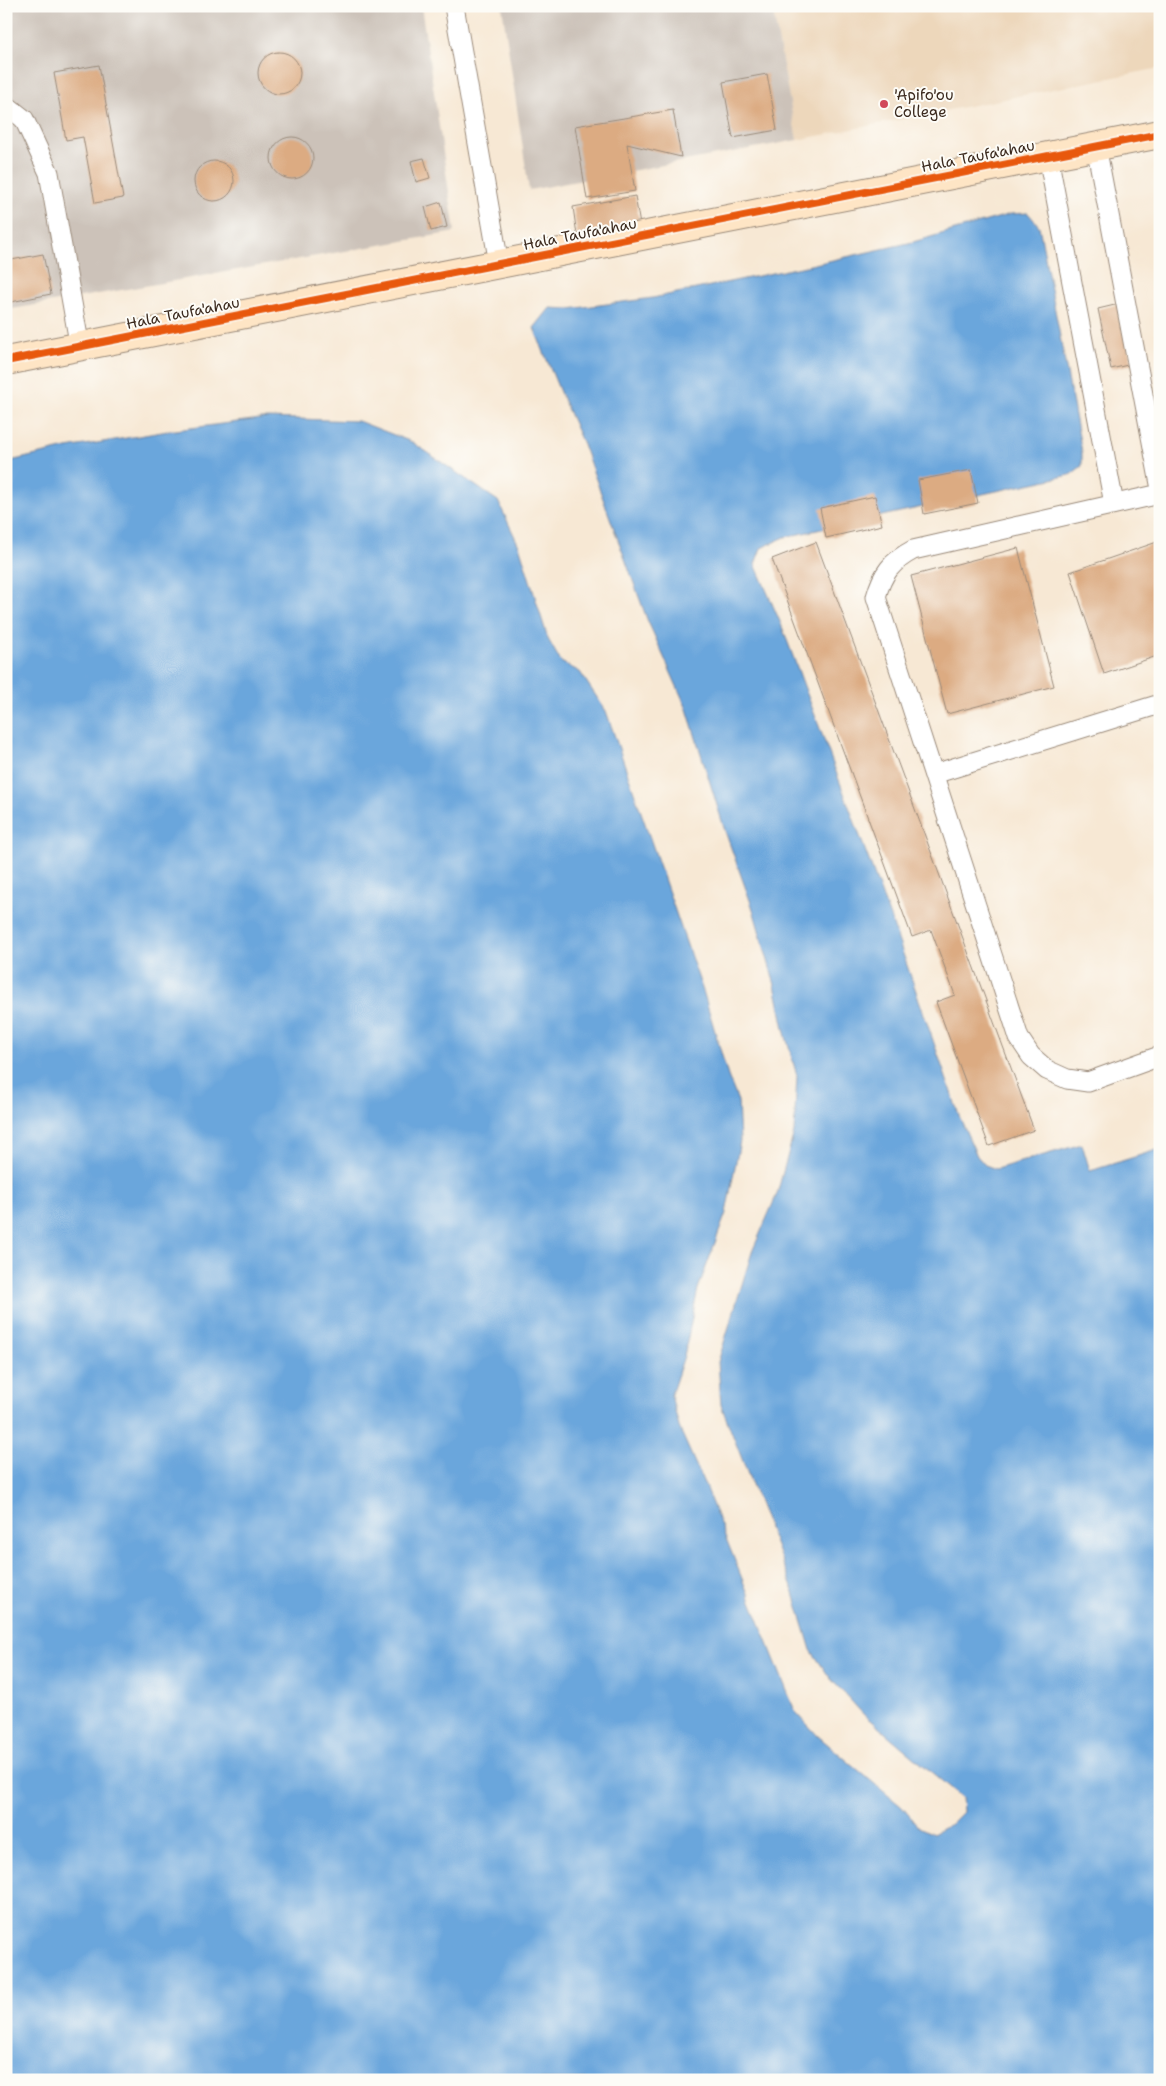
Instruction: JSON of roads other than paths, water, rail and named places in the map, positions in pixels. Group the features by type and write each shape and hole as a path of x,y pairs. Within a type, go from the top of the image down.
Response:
{"street":[{"name":"Hala Taufa'ahau","path":"6,361 80,348 1160,134"}],"lane":[{"path":"454,6 499,264"},
{"path":"6,105 24,119 49,173 80,348"},
{"path":"1096,146 1160,484"},
{"path":"1048,156 1114,504"},
{"path":"1160,494 913,550 899,557 888,568 880,582 876,597 1019,1038 1031,1056 1047,1070 1067,1079 1088,1082 1160,1056"},
{"path":"934,774 1160,704"}],"water":[{"path":"1028,213 1039,226 1082,452 1082,466 1070,475 785,537 761,548 755,564 781,624 893,925 960,1118 977,1156 985,1165 996,1169 1082,1144 1090,1171 1160,1149 1160,2080 6,2080 6,462 67,448 168,431 268,418 358,421 412,442 498,501 520,548 548,639 561,662 580,672 606,711 704,994 728,1076 738,1101 740,1141 726,1213 698,1289 684,1356 671,1395 679,1427 703,1481 795,1711 818,1736 902,1807 919,1827 933,1834 951,1824 963,1812 962,1798 864,1715 830,1678 811,1650 793,1590 721,1405 718,1362 752,1252 777,1194 794,1132 797,1076 785,1033 775,985 752,906 725,831 687,709 647,619 583,444 534,328 550,308 569,309 653,298 913,242 1011,214"}],"place":[{"name":"'Apifo'ou College","path":"884,104"}]}
